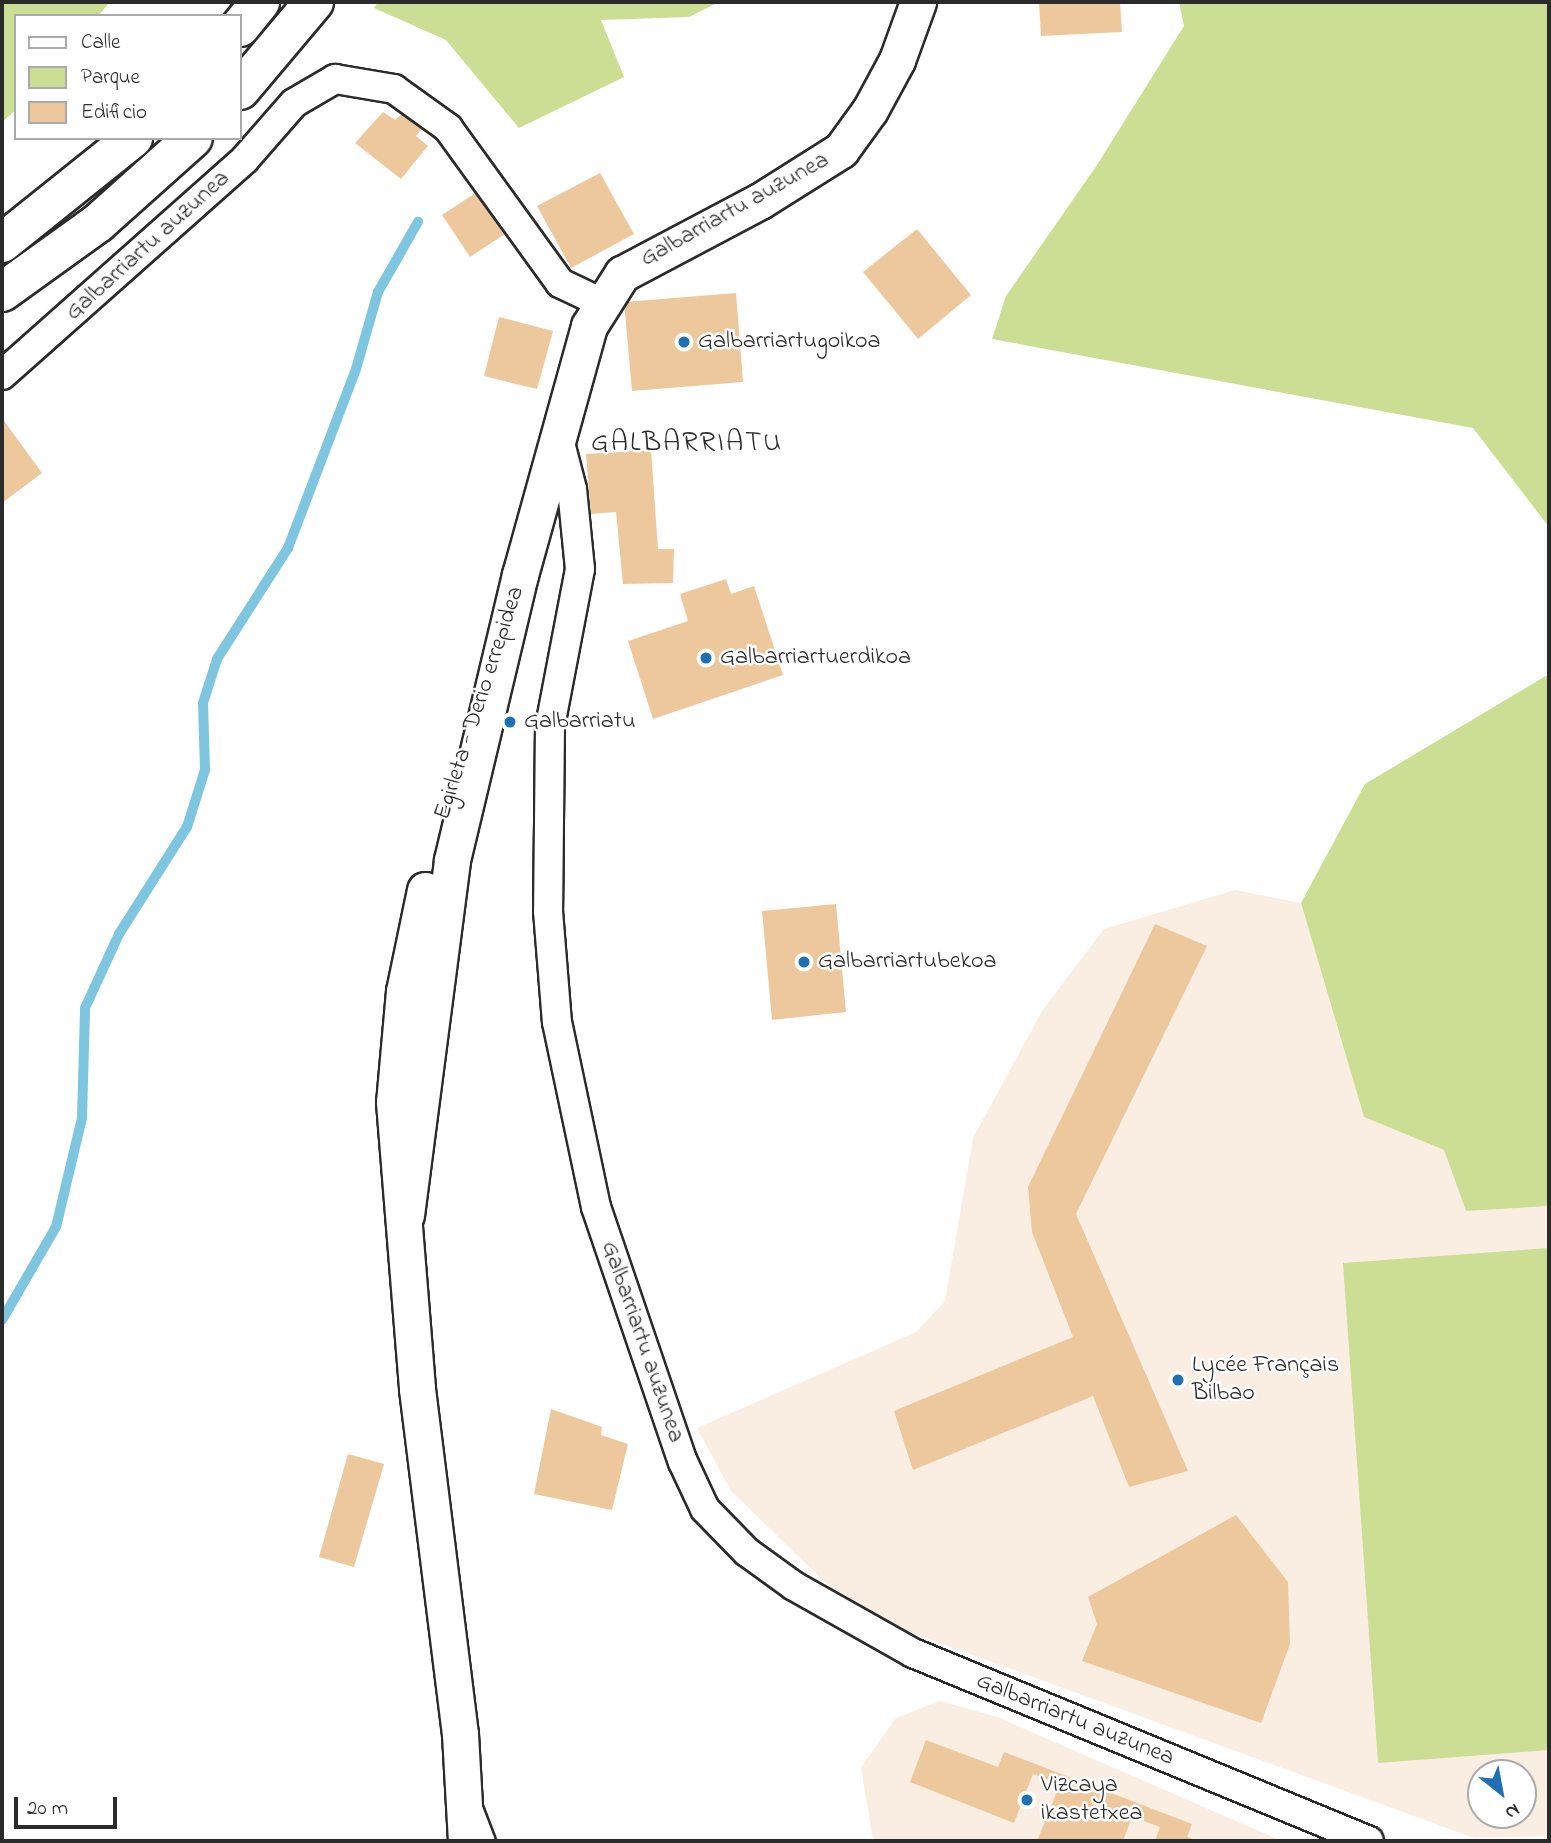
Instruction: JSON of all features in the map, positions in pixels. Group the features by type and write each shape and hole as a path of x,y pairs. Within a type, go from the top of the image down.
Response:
{"main road":[{"path":"242,24 260,2"},
{"path":"242,88 312,6"},
{"path":"2,243 131,140"},
{"path":"2,292 98,223 191,140"}],"street":[{"name":"Galbarriartu auzunea","path":"520,575 589,326 600,302 622,274 783,188 841,150 870,110 898,60 918,2"},
{"name":"Galbarriartu auzunea","path":"2,375 245,159 294,103 335,79 394,89 448,128 560,283 600,302"},
{"name":"Galbarriartu auzunea","path":"558,432 572,489 580,569 550,726 548,911 557,1022 596,1207 683,1462 705,1509 747,1552 794,1586 913,1653 1369,1841"},
{"name":"Egirleta - Derio errepidea","path":"463,1780 417,1389 406,1215 452,860 520,575"},
{"path":"463,1780 466,1841"}],"lane":[{"path":"463,1780 488,1841"}],"shaded area":[{"name":"Lycée Français Bilbao","path":"1235,890 1301,903 1364,1117 1444,1150 1466,1211 1549,1206 1549,1836 1474,1838 910,1632 829,1586 731,1491 697,1428 916,1332 945,1301 973,1138 1042,1011 1104,929"},
{"name":"Vizcaya ikastetxea","path":"940,1701 997,1717 1282,1841 873,1841 861,1767 896,1718"}],"green space":[{"path":"2,2 110,2 100,14 14,14 14,112 2,122"},
{"path":"378,2 719,2 689,17 601,20 624,77 519,128 446,40 374,8"},
{"path":"1179,2 1549,2 1549,527 1473,428 992,339 1006,296 1097,165 1184,26"},
{"path":"1549,674 1549,1206 1466,1211 1444,1150 1364,1117 1301,903 1365,784"},
{"path":"1549,1248 1549,1750 1378,1763 1343,1263"}],"building":[{"path":"1039,2 1120,2 1122,32 1041,36"},
{"path":"383,112 395,120 402,114 421,129 416,136 428,146 401,179 355,143"},
{"path":"600,173 634,234 571,268 537,206"},
{"path":"477,192 505,234 470,257 442,215"},
{"path":"917,229 971,295 918,339 863,272"},
{"name":"Galbarriartugoikoa","path":"736,293 743,382 632,391 624,302"},
{"path":"499,317 553,331 537,389 484,376"},
{"path":"2,418 42,473 2,503"},
{"path":"651,450 658,549 674,549 673,583 623,584 616,512 591,514 586,454"},
{"name":"Galbarriartuerdikoa","path":"726,579 731,594 754,586 783,675 653,719 628,641 688,621 680,594"},
{"name":"Galbarriartubekoa","path":"836,904 846,1012 772,1020 762,911"},
{"path":"1155,924 1207,946 1076,1214 1188,1471 1129,1487 1093,1396 913,1470 894,1411 1073,1337 1032,1232 1028,1187"},
{"path":"551,1409 602,1427 601,1435 628,1444 612,1510 534,1494"},
{"path":"348,1454 384,1464 354,1567 319,1557"},
{"path":"1236,1515 1288,1582 1290,1644 1261,1723 1082,1661 1097,1624 1088,1597"},
{"path":"926,1740 998,1767 1004,1752 1192,1824 1187,1837 1198,1841 1155,1841 1160,1827 1132,1817 1123,1841 1037,1841 1060,1784 1033,1774 1014,1823 910,1782"}],"waterway":[{"path":"2,1320 56,1227 82,1118 85,1008 119,934 187,827 205,770 203,703 217,659 288,548 356,369 378,292 418,222"}],"place":[{"name":"Galbarriartugoikoa","path":"684,342"},
{"name":"Galbarriartuerdikoa","path":"706,658"},
{"name":"Galbarriatu","path":"510,722"},
{"name":"Galbarriartubekoa","path":"804,962"},
{"name":"Lycée Français Bilbao","path":"1178,1380"},
{"name":"Vizcaya ikastetxea","path":"1027,1800"}],"district":[{"name":"GALBARRIATU","path":"687,444"}]}
